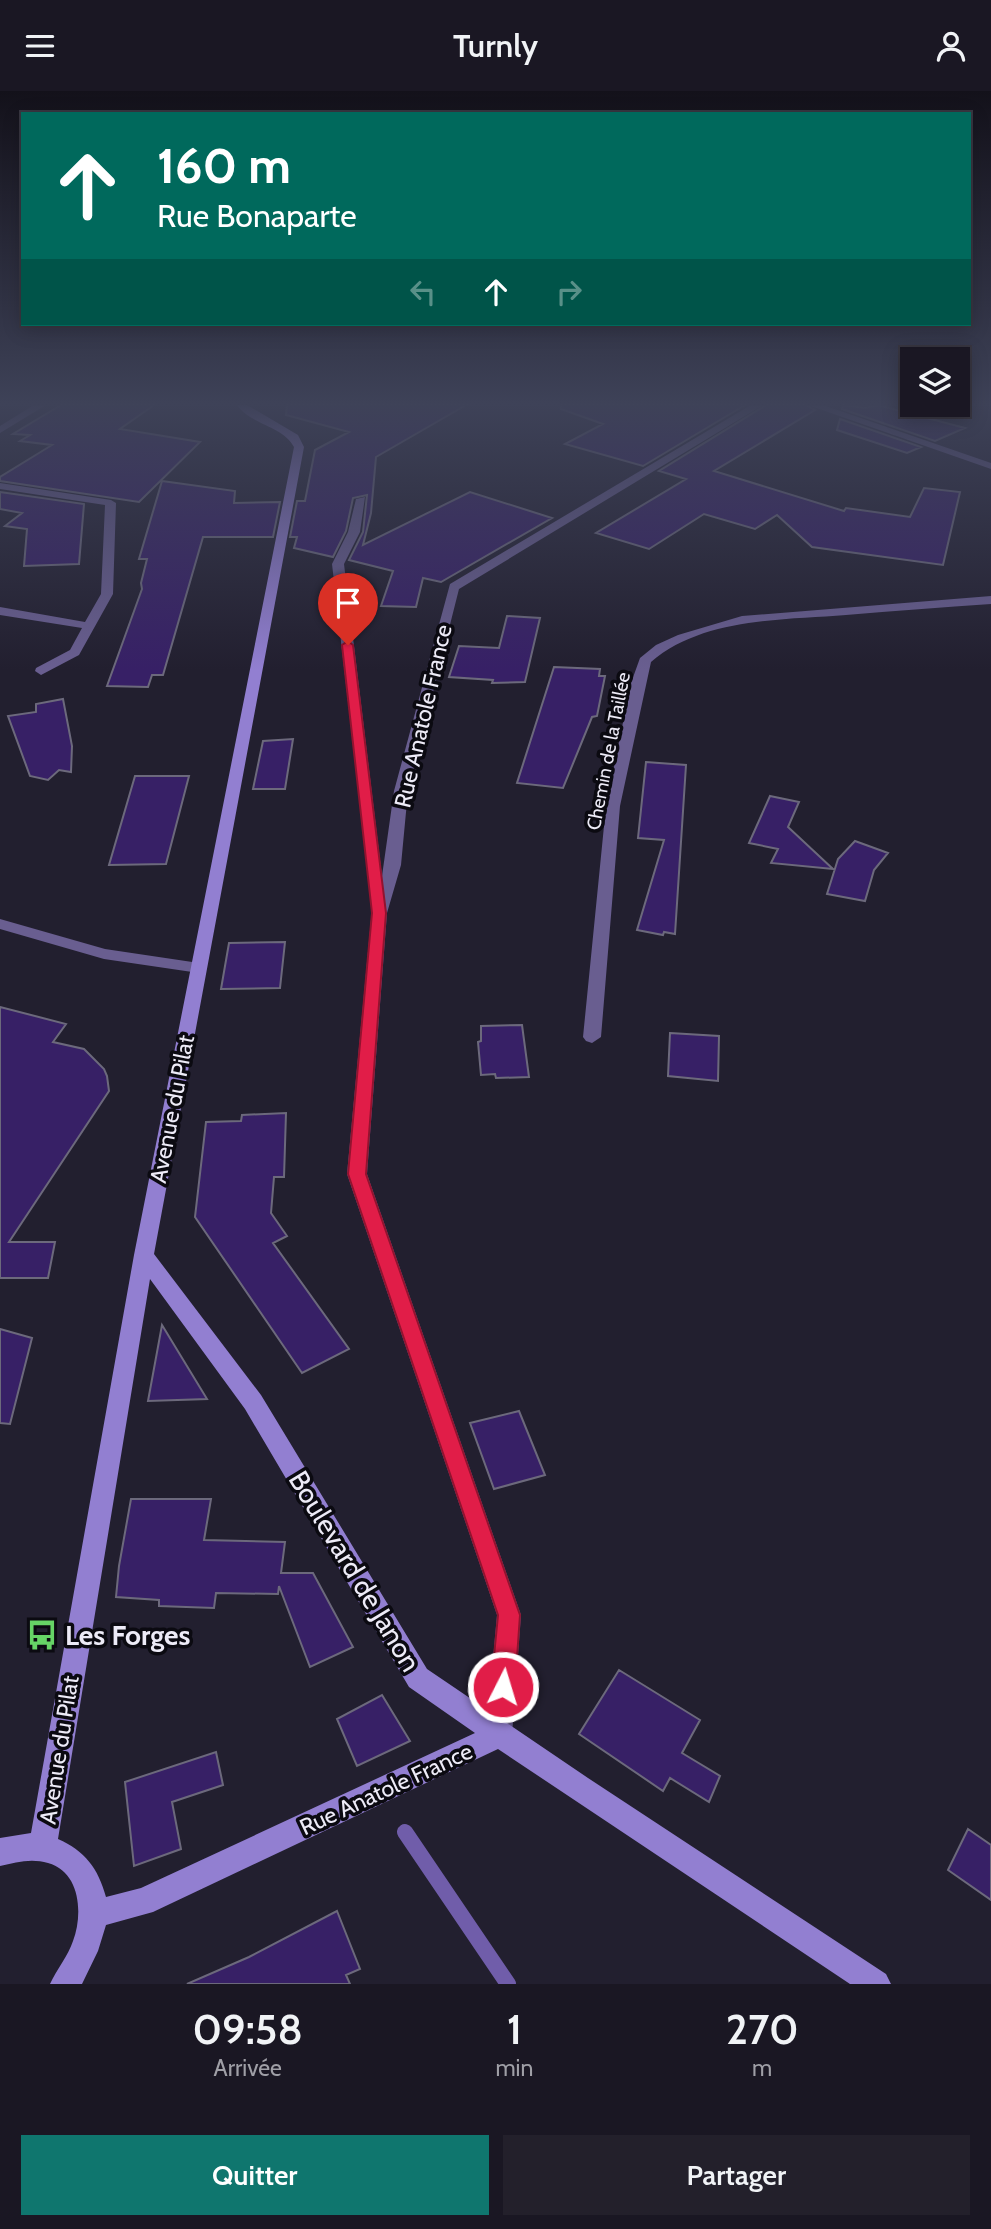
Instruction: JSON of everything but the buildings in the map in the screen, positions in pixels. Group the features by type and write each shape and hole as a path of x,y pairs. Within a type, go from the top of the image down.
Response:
{"main road":[{"name":"Avenue du Pilat","path":"43,1846 144,1255 290,493"},
{"name":"Boulevard de Janon","path":"144,1255 253,1402 418,1678 499,1735 876,1984"},
{"name":"Rue Anatole France","path":"93,1914 143,1902 169,1891 499,1735"},
{"name":"Avenue du Pilat","path":"0,1851 18,1845 43,1846 64,1853 79,1868 90,1890 93,1914 89,1939 79,1963 65,1984"}],"street":[{"path":"41,671 75,652 107,594 111,503 48,493"},
{"name":"Rue Anatole France","path":"499,1735 509,1615 357,1174 379,913 393,865 401,791 454,587 610,493"},
{"path":"361,499 354,532 338,564 379,913"},
{"name":"Chemin de la Taillée","path":"592,1037 613,806 645,661 660,648 682,638 742,620 991,600"},
{"path":"0,611 89,626"},
{"path":"0,924 104,954 199,968"}],"waterway":[{"path":"405,1832 508,1984"}],"place":[{"name":"Les Forges","path":"42,1635"}],"route":[{"path":"348,645 379,913 357,1174 509,1615 503,1687"}]}
